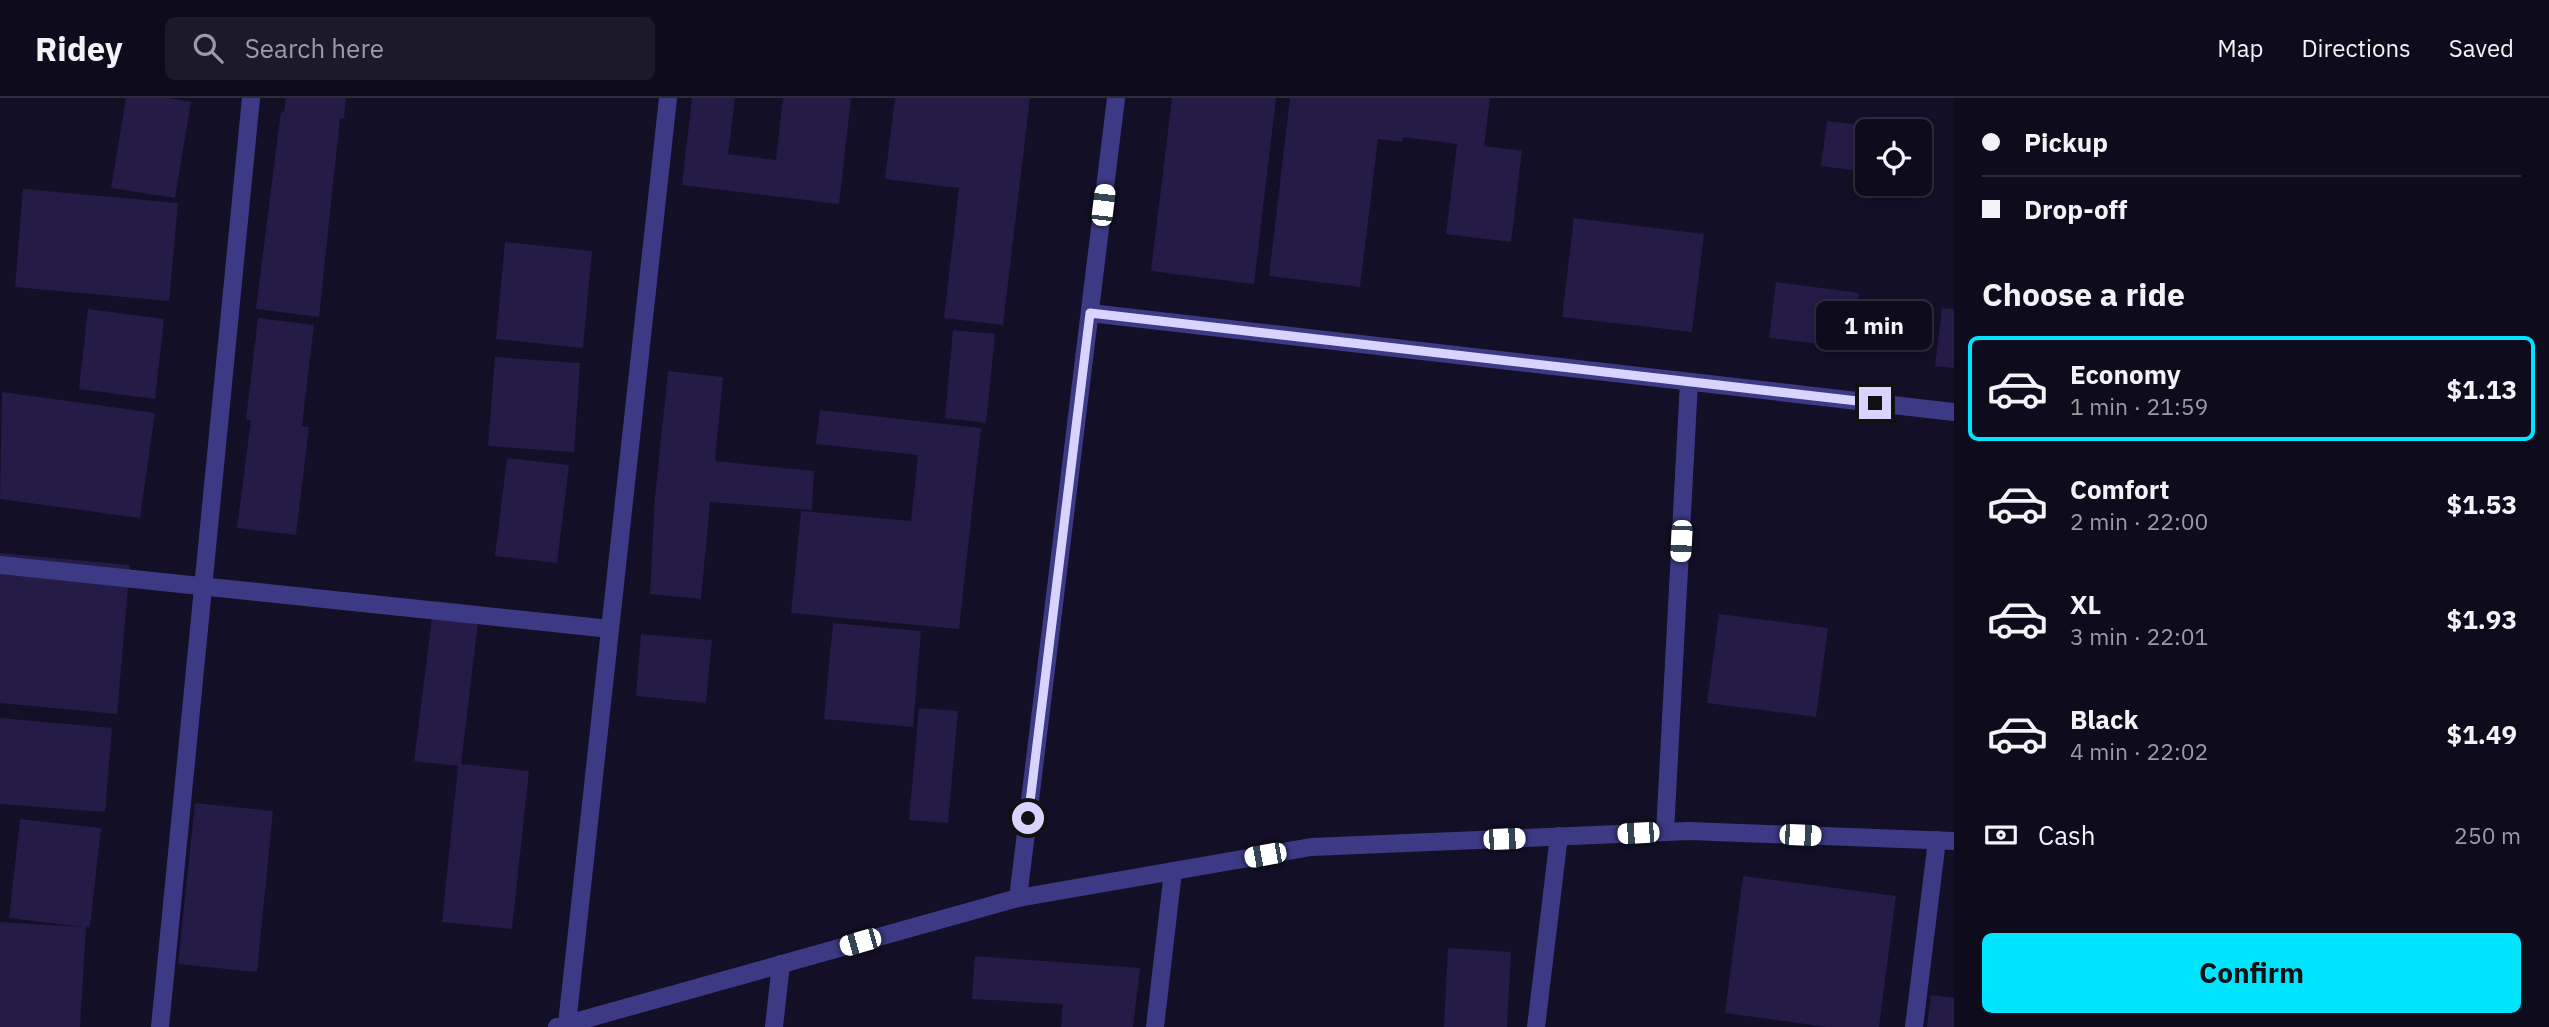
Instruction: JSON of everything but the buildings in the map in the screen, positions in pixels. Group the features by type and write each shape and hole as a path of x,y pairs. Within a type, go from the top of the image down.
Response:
{"street":[{"path":"160,1027 251,98"},
{"path":"668,98 610,629 562,1026 1018,898 1311,847 1665,832 1945,841 1914,1027"},
{"path":"1018,898 1116,98"},
{"path":"1090,313 1954,412"},
{"path":"1665,832 1689,382"},
{"path":"0,565 610,629"},
{"path":"1536,1027 1559,836"},
{"path":"1155,1027 1173,871"},
{"path":"774,1027 781,964"}],"route":[{"path":"1028,818 1090,313 1875,403"}]}
